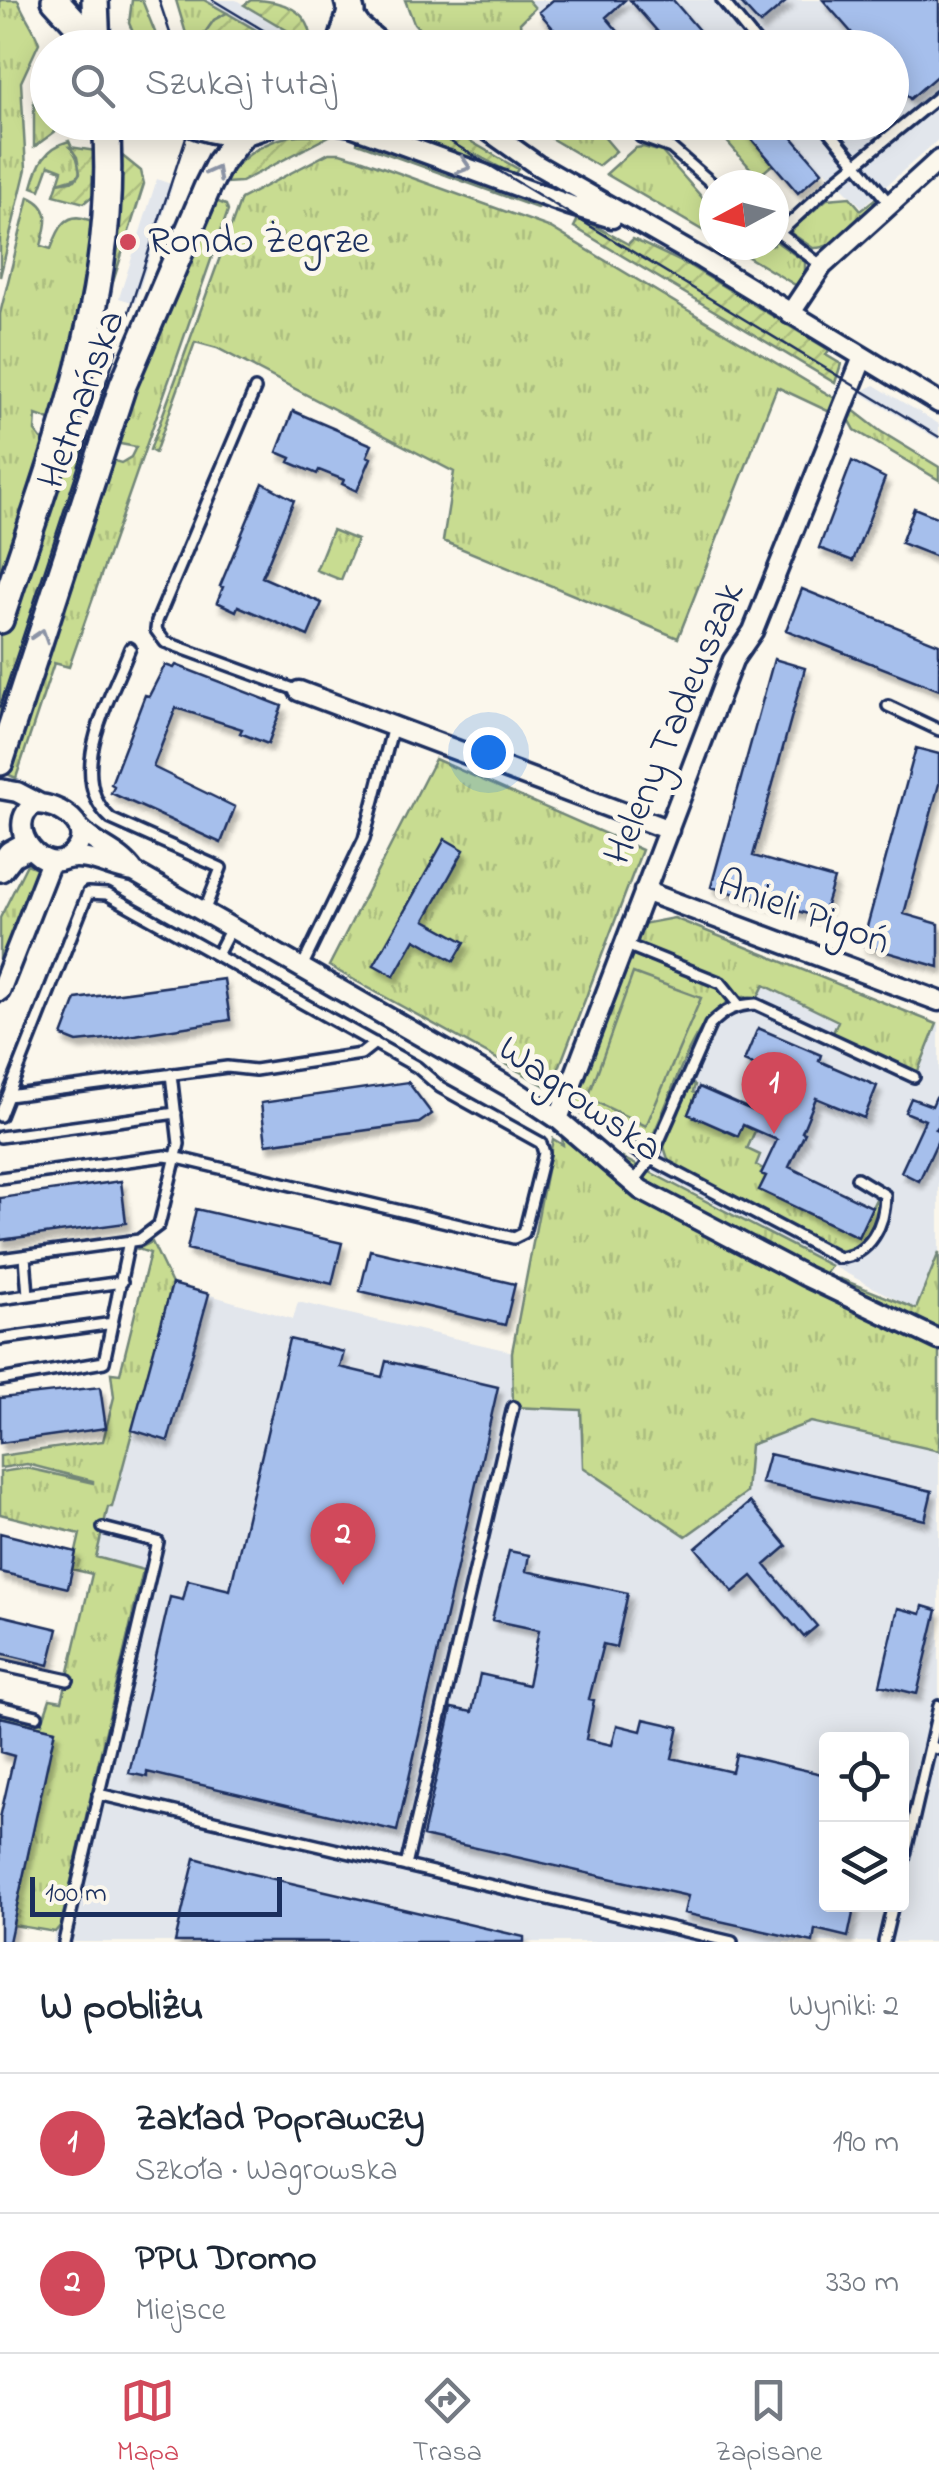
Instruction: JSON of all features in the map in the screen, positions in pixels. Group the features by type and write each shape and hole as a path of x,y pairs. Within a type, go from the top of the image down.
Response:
{"street":[{"path":"55,0 82,30"},
{"path":"95,0 96,30"},
{"path":"350,6 366,30"},
{"name":"Hetmańska","path":"0,620 76,385 97,292 107,210 106,140"},
{"name":"Hetmańska","path":"0,762 123,385 208,186 237,140"},
{"path":"390,140 569,205 642,226"},
{"path":"502,140 537,165 939,403"},
{"path":"790,314 822,266 939,160"},
{"name":"Heleny Tadeuszak","path":"558,1119 733,660 753,631 863,357"},
{"path":"299,691 668,830"},
{"path":"0,789 69,814 79,828 78,846 57,861 0,990"},
{"path":"0,797 12,814 18,836 57,861"},
{"path":"0,868 12,854 23,810 40,804"},
{"name":"Wagrowska","path":"79,828 88,838 121,856 134,872 512,1089 558,1119 633,1183 805,1276 939,1340"},
{"name":"Wagrowska","path":"57,861 77,856 134,872"},
{"name":"Anieli Pigoń","path":"644,891 939,1001"}],"lane":[{"path":"722,0 746,30"},
{"path":"909,122 939,96"},
{"path":"648,140 671,148 699,172"},
{"path":"837,140 890,204"},
{"path":"789,221 888,140"},
{"path":"789,242 822,266"},
{"path":"254,388 156,630 165,642 299,691"},
{"path":"130,648 93,747 92,791 111,819 221,868 204,912"},
{"path":"888,706 939,730"},
{"path":"301,969 364,838 393,726"},
{"path":"0,1116 88,893 107,894 417,1067 440,1087 540,1144 544,1153 520,1237 165,1156 0,1178"},
{"path":"217,955 231,928"},
{"path":"624,944 721,983 738,1004"},
{"path":"633,1183 651,1158 710,1025 724,1010 738,1004 756,1004 914,1077"},
{"path":"8,1096 227,1066 255,1070 361,1054 375,1044"},
{"path":"0,1260 129,1241 146,1237 159,1226 178,1158 171,1074"},
{"path":"0,1138 176,1114"},
{"path":"636,1150 839,1258 854,1256 867,1248 885,1212 884,1196 857,1178"},
{"path":"0,1380 100,1365 129,1241"},
{"path":"24,1256 28,1295"},
{"path":"0,1298 122,1282"},
{"path":"0,1339 112,1323"},
{"path":"406,1866 513,1406"},
{"path":"64,1942 158,1542 102,1528"},
{"path":"0,1666 68,1680"},
{"path":"909,1842 934,1748 939,1706"},
{"path":"0,1707 37,1716"},
{"path":"98,1794 732,1942"},
{"path":"884,1942 891,1912"}],"shaded area":[{"path":"204,0 236,0 286,30 256,30"},
{"path":"528,0 939,0 939,139 862,207 825,170 798,193 789,183 789,170 778,170 752,140 909,140 909,30 555,30"},
{"path":"157,179 173,185 135,303 119,298"},
{"path":"874,385 939,424 939,440 860,393"},
{"path":"674,918 939,1025 939,1252 916,1310 645,1167 573,1101"},
{"path":"172,1284 293,1319 298,1302 939,1451 939,1942 53,1942 123,1640 81,1625 108,1506 113,1506"}],"green space":[{"path":"0,0 18,0 33,30 30,30 30,62 21,82 26,169 0,277"},
{"path":"132,0 142,0 154,30 132,30"},
{"path":"176,0 204,0 227,13 214,20 207,30 185,30"},
{"path":"251,0 283,5 301,15 310,30 286,30 244,5"},
{"path":"405,0 528,0 535,8 520,23 521,30 420,30"},
{"path":"227,13 256,30 207,30 214,20"},
{"path":"322,140 241,182 224,183 246,157 273,141"},
{"path":"369,140 540,204 537,208 357,143"},
{"path":"415,140 470,140 518,169 514,175 475,154 470,161"},
{"path":"554,140 607,140 616,151 598,166"},
{"path":"726,140 752,140 773,164 766,170 752,170"},
{"path":"69,141 81,167 78,177 58,183 62,170 49,165 40,190 32,187 44,158"},
{"path":"70,147 96,151 96,193 84,203 54,195 58,183 75,180 80,173"},
{"path":"635,148 662,152 699,194 699,228 606,174"},
{"path":"329,153 360,159 551,228 836,399 830,412 777,387 678,638 443,541 454,472 217,348 195,342 155,453 150,450 241,199"},
{"path":"120,154 141,171 144,184 113,282 110,281"},
{"path":"29,197 45,212 41,246 51,249 60,229 74,218 89,220 94,230 84,306 53,421 36,415 35,431 41,439 121,463 131,457 136,447 115,443 151,351 216,201 226,205 228,211 69,667 54,663 16,778 0,771 0,314"},
{"path":"850,197 861,210 876,198 867,215 841,238 813,248 791,233 800,217 804,219 827,199"},
{"path":"579,217 628,244 633,239 688,265 829,350 826,355 841,364 835,383 574,227"},
{"path":"789,251 805,262 797,286 753,260 789,260"},
{"path":"853,410 939,467 939,480 855,430 849,419"},
{"path":"332,530 357,540 341,580 316,570"},
{"path":"435,759 642,850 551,1089 329,966"},
{"path":"27,864 37,868 37,876 0,974 0,918"},
{"path":"674,918 937,1024 918,1071 912,1072 833,1033 838,1021 764,985 758,997 736,999 718,1009 702,1027 650,1140 630,1140 598,1126 571,1107 642,924"},
{"path":"633,973 701,998 646,1126 588,1098"},
{"path":"687,1082 695,1085 696,1094 688,1114 738,1135 743,1125 755,1131 747,1149 760,1155 756,1165 766,1176 760,1189 858,1236 876,1199 879,1210 864,1240 845,1252 835,1252 669,1162 662,1141"},
{"path":"561,1126 831,1266 823,1277 841,1279 916,1309 939,1252 939,1451 811,1422 750,1445 746,1493 686,1536 583,1467 581,1410 513,1407 512,1352 553,1139 563,1145"},
{"path":"152,1242 172,1284 96,1557 143,1570 61,1925 55,1932 13,1925 54,1730 0,1714 42,1723 50,1699 62,1701 92,1574 72,1569 80,1534 0,1514 0,1472 27,1468 93,1481 27,1464 0,1468 0,1456 103,1441 114,1397 111,1373 120,1374 150,1253 138,1249"}],"building":[{"path":"553,0 625,0 606,17 617,30 554,30 539,12"},
{"path":"630,0 673,0 699,30 656,30"},
{"path":"738,0 788,0 760,24"},
{"path":"823,0 939,0 939,74 910,99 909,30 849,30"},
{"path":"752,140 794,140 822,172 798,193 789,183 789,170 778,170"},
{"path":"293,411 372,445 367,456 371,458 357,491 342,484 344,480 319,470 317,474 277,452"},
{"path":"852,461 885,478 853,561 819,548"},
{"path":"263,483 294,500 262,577 322,603 308,636 238,606 236,611 217,602"},
{"path":"914,508 939,518 939,558 901,543"},
{"path":"802,589 939,644 939,690 786,630"},
{"path":"774,659 805,668 753,856 834,879 822,918 711,887"},
{"path":"165,665 176,665 282,706 268,744 240,733 242,729 176,708 153,767 235,807 221,843 111,793 145,695 149,696"},
{"path":"916,748 939,754 939,784 904,914 939,924 939,967 862,945"},
{"path":"445,839 464,850 425,920 465,942 454,961 415,939 394,976 374,965"},
{"path":"224,979 230,1020 77,1042 62,1036 76,999"},
{"path":"758,1028 821,1055 819,1061 877,1086 864,1118 816,1098 789,1167 872,1207 858,1237 759,1190 766,1176 761,1174 777,1140 743,1125 738,1136 688,1114 699,1087 770,1118 786,1079 744,1061"},
{"path":"408,1082 432,1114 419,1123 266,1144 261,1103"},
{"path":"936,1097 939,1126 935,1129 939,1138 919,1181 901,1172 925,1120 905,1112 911,1098 932,1106"},
{"path":"121,1181 126,1223 0,1240 0,1198"},
{"path":"196,1209 342,1243 332,1284 187,1249"},
{"path":"370,1250 515,1284 505,1325 360,1291"},
{"path":"172,1284 209,1294 168,1441 132,1430"},
{"path":"289,1339 344,1352 340,1367 382,1377 386,1361 498,1387 397,1831 147,1772 147,1777 129,1773 170,1597 183,1600 188,1580 230,1590"},
{"path":"100,1387 106,1428 0,1443 0,1398"},
{"path":"769,1454 932,1491 925,1520 761,1483"},
{"path":"750,1502 787,1546 765,1565 817,1626 804,1637 752,1576 733,1592 696,1548"},
{"path":"0,1533 76,1552 68,1588 0,1572"},
{"path":"509,1551 529,1555 526,1571 628,1593 616,1647 603,1644 589,1699 594,1700 586,1739 612,1745 617,1725 641,1731 644,1719 679,1727 672,1758 732,1772 736,1754 819,1773 819,1912 853,1912 848,1937 815,1929 813,1942 684,1913 688,1896 423,1836 452,1708 472,1712 480,1674 528,1685 539,1630 492,1620"},
{"path":"923,1606 937,1610 917,1694 880,1685 898,1608 921,1614"},
{"path":"0,1615 58,1629 49,1665 0,1653"},
{"path":"0,1717 55,1730 9,1942 0,1942 0,1818 14,1756 0,1752"},
{"path":"195,1858 524,1937 524,1942 175,1942"}],"tram line":[{"path":"159,0 169,30"},
{"path":"213,0 263,30"},
{"path":"0,707 185,140"},
{"path":"448,140 939,437"}],"place":[{"name":"Rondo Żegrze","path":"128,242"},
{"name":"Zakład Poprawczy","path":"774,1134"},
{"name":"PPU Dromo","path":"343,1585"}]}
